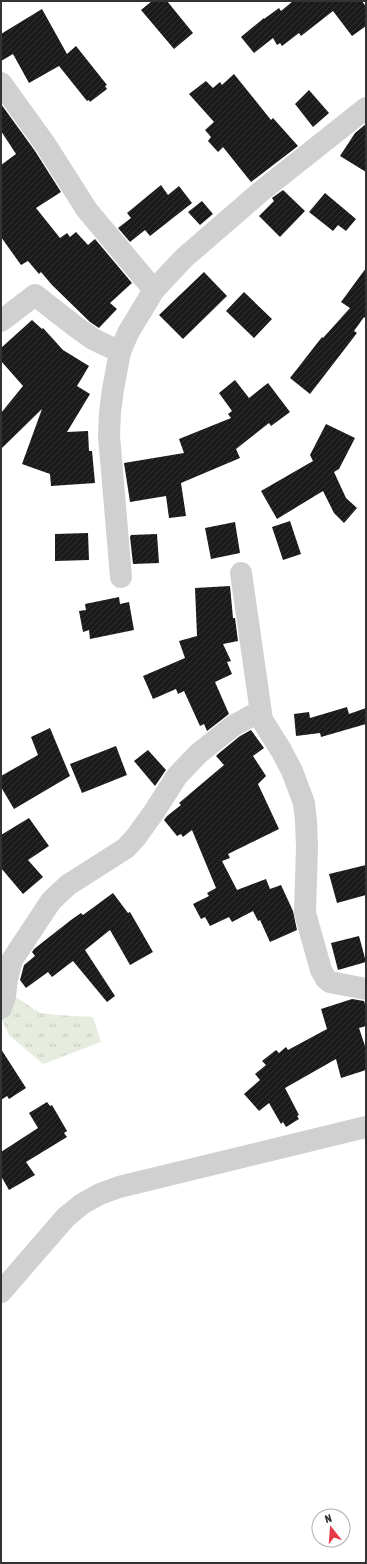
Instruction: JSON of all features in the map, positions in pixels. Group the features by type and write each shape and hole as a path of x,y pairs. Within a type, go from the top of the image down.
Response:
{"street":[{"path":"1,83 45,144 87,210 154,290"},
{"path":"121,577 109,436 113,389 120,352 128,333 154,290 184,258 236,212 366,108"},
{"path":"1,322 35,295 93,339 120,352"},
{"path":"241,574 262,720 292,771 304,803 308,847 306,913 321,970 326,980 330,982 366,989"},
{"path":"1,1008 5,996 7,978 12,960 51,901 68,885 126,848 154,812 177,776 198,754 233,726 260,711"},
{"path":"1,1292 66,1217 82,1204 100,1194 119,1187 366,1127"}],"green space":[{"path":"10,993 40,1013 93,1017 101,1042 43,1064 9,1035 1,1018"}],"building":[{"path":"152,1 167,1 193,33 174,49 141,10"},
{"path":"293,1 362,1 366,7 366,26 352,36 333,11 301,36 299,33 282,46 280,43 277,45 273,38 254,53 241,37 264,18 279,8 281,11"},
{"path":"42,9 67,54 76,46 107,85 105,86 107,89 90,102 89,100 87,101 59,66 29,83 13,54 1,61 1,34"},
{"path":"234,74 271,120 273,118 298,146 251,182 223,147 218,152 208,141 211,137 205,130 214,122 189,94 206,81 213,88 220,82 222,85"},
{"path":"309,90 329,113 313,127 295,104"},
{"path":"1,104 35,151 61,192 36,208 60,238 67,233 70,237 76,232 88,245 95,239 132,283 110,303 117,309 99,328 90,322 52,285 41,272 39,274 28,261 21,265 1,237 1,165 16,154 1,131"},
{"path":"366,124 366,172 340,156 355,133"},
{"path":"161,185 168,195 179,186 192,203 150,236 145,230 130,242 118,228 131,218 127,213"},
{"path":"283,190 305,211 280,237 259,216 274,201 272,198"},
{"path":"325,193 356,219 346,231 338,225 333,231 309,212"},
{"path":"202,201 213,214 200,225 188,212"},
{"path":"366,268 366,319 364,317 354,331 357,333 310,394 290,378 322,337 323,338 350,308 341,302"},
{"path":"204,272 227,296 183,339 159,315"},
{"path":"244,292 272,319 254,338 226,311"},
{"path":"32,320 42,329 43,328 63,350 89,366 77,386 90,394 67,432 88,431 89,451 92,451 95,483 51,486 50,474 22,464 42,409 1,449 1,413 23,386 1,361 1,348"},
{"path":"235,380 249,398 268,383 290,412 271,426 269,423 236,449 240,458 181,483 186,516 169,518 166,496 130,502 124,463 184,453 179,439 231,418 228,414 232,411 219,393"},
{"path":"326,424 355,438 339,469 334,472 346,498 357,508 344,523 334,513 323,491 277,519 261,491 313,461 310,455"},
{"path":"290,521 301,554 283,560 272,527"},
{"path":"235,522 240,553 211,559 205,528"},
{"path":"88,533 89,560 55,561 55,534"},
{"path":"157,534 159,563 133,564 131,535"},
{"path":"230,586 233,618 235,618 238,641 223,644 231,661 227,662 232,674 215,682 229,714 207,731 204,724 200,726 184,691 178,694 176,689 153,699 143,676 185,658 179,641 197,636 195,588"},
{"path":"119,597 120,604 129,602 134,630 90,639 89,630 83,632 79,611 86,610 85,604"},
{"path":"347,707 349,714 366,708 366,724 321,737 320,733 296,736 294,714 309,712 310,718"},
{"path":"50,728 70,776 14,809 1,787 1,776 38,755 31,737"},
{"path":"251,730 264,748 253,756 266,776 258,784 279,829 228,854 230,858 222,861 237,890 266,879 270,889 281,885 293,911 297,930 270,942 260,920 258,921 253,911 232,922 229,917 210,926 205,917 201,919 193,904 209,896 207,893 216,888 192,830 183,837 181,834 177,836 164,820 181,805 179,803 224,765 216,756 240,736"},
{"path":"116,746 127,775 82,793 70,764"},
{"path":"148,750 166,770 155,786 134,761"},
{"path":"29,818 49,846 28,860 43,877 23,894 1,868 1,835"},
{"path":"366,865 366,895 337,903 329,874"},
{"path":"113,893 128,913 130,912 153,952 130,965 110,930 85,950 115,996 107,1002 73,961 52,977 48,972 26,988 20,980 24,965 35,956 32,952 34,949 71,920 81,913 83,915"},
{"path":"359,936 366,962 338,970 331,943"},
{"path":"352,999 364,1001 366,1007 366,1026 359,1028 366,1049 366,1070 341,1078 336,1059 285,1088 299,1115 297,1116 299,1119 286,1127 283,1122 281,1124 269,1103 259,1111 244,1094 260,1080 255,1074 266,1065 262,1061 276,1050 279,1053 286,1047 288,1050 327,1029 321,1009"},
{"path":"1,1049 26,1088 9,1099 7,1096 1,1100"},
{"path":"47,1102 50,1106 52,1105 67,1131 64,1133 67,1137 26,1162 35,1175 9,1190 1,1176 1,1152 38,1128 29,1113"}]}
